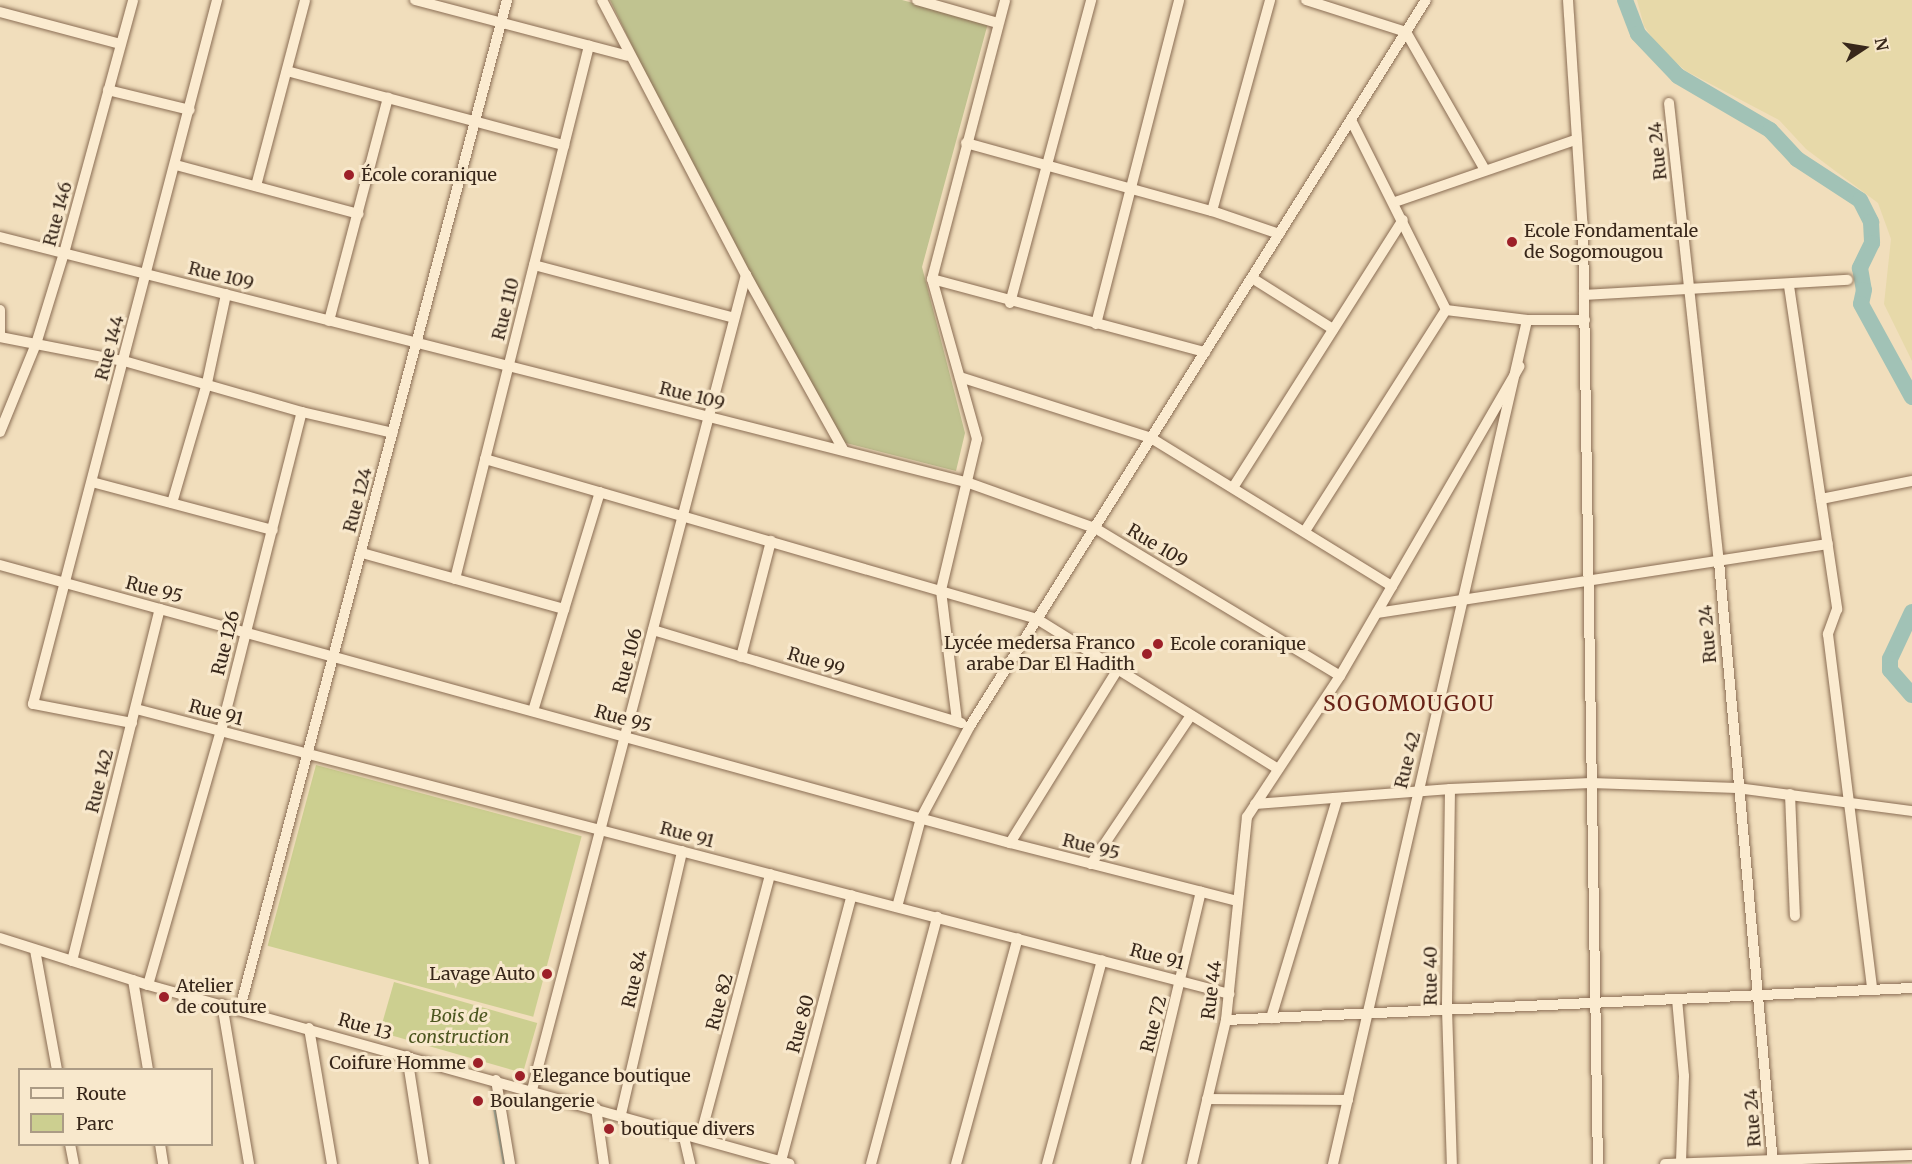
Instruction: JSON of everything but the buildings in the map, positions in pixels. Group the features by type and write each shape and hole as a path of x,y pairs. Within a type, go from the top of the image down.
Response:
{"street":[{"name":"Rue 146","path":"0,432 36,344 64,254 133,0"},
{"name":"Rue 144","path":"132,723 33,704 176,165 217,0"},
{"path":"256,186 305,0"},
{"path":"417,0 628,56"},
{"name":"Rue 124","path":"240,1008 507,0"},
{"path":"602,0 628,56 844,451"},
{"path":"917,0 998,23"},
{"path":"957,721 941,590 969,483 977,439 932,279 1005,0"},
{"path":"1010,303 1091,0"},
{"path":"1096,324 1179,0"},
{"path":"1212,211 1270,0"},
{"path":"1306,0 1406,32 1485,170"},
{"path":"897,907 921,818 970,726 1426,0"},
{"path":"1568,0 1585,320 1590,581 1593,1002 1598,1164"},
{"path":"0,12 120,44"},
{"name":"Rue 110","path":"455,579 589,46"},
{"path":"287,71 564,145"},
{"path":"108,90 190,110"},
{"path":"329,321 388,98"},
{"name":"Rue 24","path":"1670,103 1688,291 1719,562 1737,788 1760,995 1773,1162"},
{"path":"1351,120 1395,202 1446,310"},
{"path":"1395,202 1575,140"},
{"path":"966,143 1212,211 1279,234"},
{"path":"176,165 359,214"},
{"path":"1234,486 1403,220"},
{"name":"Rue 109","path":"0,237 969,483 1095,528 1340,675"},
{"path":"534,265 734,318"},
{"name":"Rue 106","path":"532,1090 746,275"},
{"path":"1252,278 1333,329"},
{"path":"932,279 1010,303 1205,352"},
{"path":"1584,295 1789,286 1848,280"},
{"path":"1789,286 1838,609 1828,634 1872,989"},
{"path":"172,503 207,383 225,294"},
{"path":"0,310 0,337 124,361 302,412 393,434"},
{"path":"1446,310 1527,320 1585,320"},
{"path":"1305,531 1446,310"},
{"name":"Rue 42","path":"1333,1164 1416,792 1465,599 1520,366 1527,320"},
{"name":"Rue 42","path":"1247,817 1340,675 1520,366"},
{"path":"960,377 1151,438 1234,486 1392,586"},
{"name":"Rue 126","path":"148,985 221,731 302,412"},
{"path":"485,459 1037,619 1278,769"},
{"path":"92,482 273,530"},
{"path":"1821,499 1912,482"},
{"path":"533,711 600,492"},
{"path":"741,657 771,541"},
{"path":"1377,613 1828,544"},
{"path":"362,553 564,609"},
{"name":"Rue 95","path":"0,565 1010,843 1238,901"},
{"name":"Rue 142","path":"72,962 160,609"},
{"name":"Rue 99","path":"653,630 970,726"},
{"path":"1010,843 1118,669"},
{"name":"Rue 91","path":"136,709 1229,994"},
{"path":"1091,864 1191,715"},
{"path":"1255,804 1337,800 1450,789 1591,783 1737,788 1912,811"},
{"name":"Rue 40","path":"1450,789 1447,1009 1452,1164"},
{"path":"1790,795 1795,916"},
{"path":"1271,1018 1337,800"},
{"name":"Rue 44","path":"1192,1164 1226,1020 1247,817"},
{"name":"Rue 84","path":"621,1114 682,851"},
{"name":"Rue 82","path":"700,1138 771,874"},
{"name":"Rue 72","path":"1136,1164 1201,892"},
{"name":"Rue 80","path":"786,1163 852,895"},
{"path":"871,1164 938,917"},
{"path":"956,1164 1018,938"},
{"name":"Rue 13","path":"0,939 148,985 240,1008 621,1114 786,1163"},
{"path":"35,950 57,1068"},
{"path":"1047,1164 1102,960"},
{"path":"133,980 147,1068"},
{"path":"1226,1020 1912,988"},
{"path":"1677,999 1684,1076 1681,1163"},
{"path":"222,1004 249,1164"},
{"path":"309,1028 332,1164"},
{"path":"407,1056 424,1164"},
{"path":"496,1080 510,1164"},
{"path":"1207,1099 1348,1100"},
{"path":"596,1108 604,1164"},
{"path":"683,1133 690,1164"},
{"path":"70,1146 74,1164"},
{"path":"160,1146 163,1164"},
{"path":"1665,1164 1859,1161 1912,1155"}],"shaded area":[{"path":"1637,0 1912,0 1912,361 1884,304 1891,239 1878,203 1806,149 1779,120 1686,71 1660,49 1644,26"}],"green space":[{"path":"610,0 902,0 988,23 922,267 965,433 956,471 842,442 683,152"},
{"path":"316,765 582,836 533,1017 268,946"},
{"name":"Bois de construction","path":"394,982 537,1023 523,1073 380,1032"}],"waterway":[{"path":"1625,0 1638,34 1678,76 1770,130 1797,159 1860,200 1871,222 1872,243 1860,268 1864,290 1861,304 1912,397"},
{"path":"1912,612 1890,659 1890,670 1912,695"},
{"path":"493,1102 504,1164"}],"place":[{"name":"École coranique","path":"349,175"},
{"name":"Ecole Fondamentale de Sogomougou","path":"1512,242"},
{"name":"Ecole coranique","path":"1158,644"},
{"name":"Lycée medersa Franco arabe Dar El Hadith","path":"1147,654"},
{"name":"Lavage Auto","path":"547,974"},
{"name":"Atelier de couture","path":"164,997"},
{"name":"Coifure Homme","path":"478,1063"},
{"name":"Elegance boutique","path":"520,1076"},
{"name":"Boulangerie","path":"478,1101"},
{"name":"boutique divers","path":"609,1129"}],"district":[{"name":"SOGOMOUGOU","path":"1409,704"}]}
